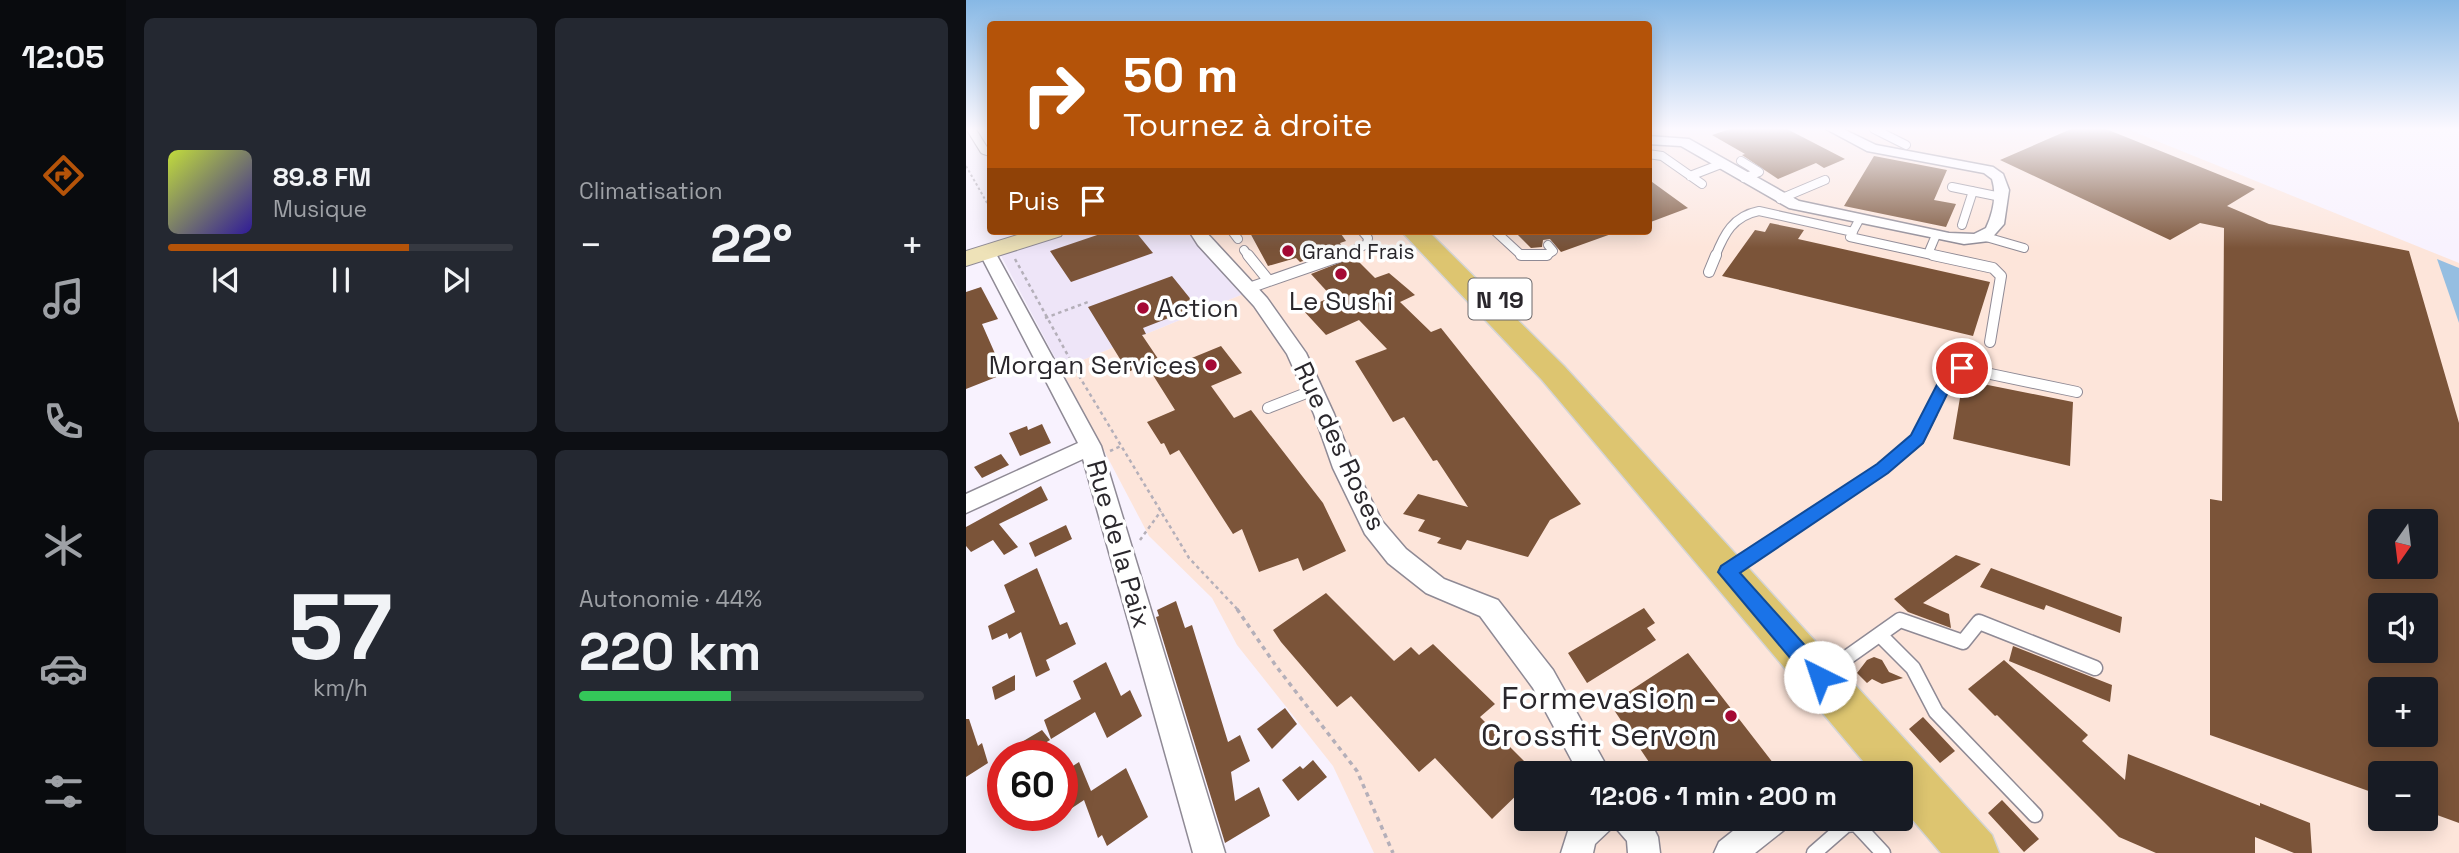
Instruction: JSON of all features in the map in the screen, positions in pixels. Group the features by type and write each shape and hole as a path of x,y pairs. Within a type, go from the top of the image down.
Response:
{"main road":[{"name":"N 19","path":"1418,235 1553,373 1965,843"},
{"name":"N 19","path":"1443,235 1519,321 1553,373"}],"street":[{"path":"1729,169 1780,199 1856,226 1970,240 1986,237 1995,229 2000,218 2002,186 1998,177 1982,169"},
{"path":"976,255 1036,235"},
{"name":"Rue des Roses","path":"1200,235 1204,242 1259,285 1314,390 1344,468 1373,527 1396,556 1435,586 1489,608 1543,679 1589,761"},
{"name":"Rue de la Paix","path":"976,255 1026,326 1090,446 1209,853"},
{"path":"966,504 1090,446"},
{"path":"1577,853 1584,831"},
{"path":"1639,831 1644,853"},
{"path":"1730,853 1758,831"}],"lane":[{"path":"1680,169 1702,184"},
{"path":"1690,176 1709,169"},
{"path":"1744,178 1759,172 1754,169"},
{"path":"1780,199 1825,180"},
{"path":"1952,187 2001,197"},
{"path":"1962,225 1973,191"},
{"path":"1709,272 1725,233 1739,216 1748,212 1759,211 1856,226 1850,237 1993,268 2001,276 1990,342"},
{"path":"1235,235 1238,239"},
{"path":"1244,250 1259,285 1353,252 1367,244 1365,235"},
{"path":"1499,235 1521,255 1545,256 1553,251 1548,246"},
{"path":"1928,254 1936,236"},
{"path":"1986,237 2024,248"},
{"path":"1727,572 1882,469 1918,439 1950,374 1962,368 2077,392"},
{"path":"1268,408 1314,390"},
{"path":"1820,677 1900,621 1963,642 1979,622 2095,668"},
{"path":"1880,635 1913,668 1936,712 2035,815"},
{"path":"1913,807 1965,843"},
{"path":"1814,853 1839,831"},
{"path":"1863,831 1884,853"}],"path":[{"path":"968,169 987,203"},
{"path":"1015,260 1189,558 1242,614 1276,666 1357,771 1393,853"},
{"path":"1026,326 1088,302"},
{"path":"1125,563 1160,511"}],"shaded area":[{"path":"1652,169 2226,169 2459,263 2459,853 1374,853 1333,766 1237,645 1212,598 1149,536 1061,369 1258,288 1207,235 1652,235"},
{"path":"1031,235 1208,235 1258,288 1061,369 996,246"}],"water":[{"path":"2437,259 2459,268 2459,323"}],"building":[{"path":"1763,169 1802,169 1778,179"},
{"path":"1866,169 1947,170 1934,200 1956,204 1946,227 1844,206"},
{"path":"2019,169 2205,169 2255,189 2227,206 2269,224 2409,251 2459,423 2459,823 2438,815 2438,761 2368,761 2368,791 2210,735 2210,499 2222,501 2224,228 2200,223 2170,240"},
{"path":"1652,182 1688,208 1652,222"},
{"path":"1770,223 1804,230 1798,239 1990,282 1973,336 1722,276 1755,230 1765,232"},
{"path":"1097,235 1138,235 1153,253 1071,282 1050,251"},
{"name":"Grand Frais","path":"1251,235 1342,235 1346,241 1340,243 1343,248 1300,262 1296,258 1268,266"},
{"path":"1518,235 1608,235 1561,252 1550,239 1543,240 1542,247 1531,248"},
{"path":"1354,257 1375,278 1389,273 1415,295 1400,302 1431,332 1441,328 1581,504 1550,520 1528,557 1467,540 1461,550 1437,543 1441,538 1418,531 1425,520 1403,514 1418,494 1468,507 1404,417 1393,422 1355,361 1387,349 1359,320 1326,335 1302,309 1332,297 1311,274"},
{"path":"1172,276 1197,307 1143,328 1146,334 1142,335 1165,369 1221,346 1242,373 1211,386 1234,418 1251,410 1323,503 1346,551 1303,571 1298,558 1259,572 1242,529 1233,534 1179,450 1170,455 1147,422 1175,410 1146,364 1128,372 1088,307"},
{"path":"981,287 998,319 982,324 1004,374 966,389 966,292"},
{"path":"1963,380 2073,402 2070,466 1953,439"},
{"path":"1042,424 1051,443 1020,456 1009,433 1027,426 1028,430"},
{"path":"1001,454 1009,465 982,478 974,467"},
{"path":"1041,486 1048,500 999,524 1018,547 1004,555 993,540 971,552 966,546 966,527"},
{"path":"1066,525 1072,539 1035,557 1029,543"},
{"path":"1956,555 1981,564 1923,603 1949,614 1951,628 1908,612 1894,599"},
{"path":"1037,568 1060,625 1067,622 1076,644 1046,660 1050,670 1036,677 1021,632 1009,639 1007,633 992,640 988,626 1015,612 1004,585"},
{"path":"1991,568 2122,617 2120,633 2046,605 2044,610 1980,587"},
{"path":"1326,593 1394,661 1411,647 1419,655 1433,644 1495,704 1480,717 1524,761 1514,761 1514,798 1492,819 1435,758 1419,772 1351,696 1337,707 1273,630"},
{"path":"1176,601 1185,628 1192,625 1228,742 1240,735 1250,761 1231,772 1235,801 1259,787 1270,816 1225,843 1156,617 1159,616 1157,610"},
{"path":"1644,608 1655,623 1647,628 1656,640 1587,683 1568,653"},
{"path":"2013,646 2112,685 2110,702 2009,661"},
{"path":"1688,653 1772,761 1648,761 1610,704"},
{"path":"1874,657 1882,660 1889,672 1903,678 1882,684 1872,679 1867,683 1857,673 1867,660"},
{"path":"2004,660 2088,735 2082,741 2125,780 2128,754 2260,806 2260,803 2310,823 2312,853 2294,853 2255,837 2255,853 2156,853 2119,837 1968,689"},
{"path":"1106,662 1121,696 1130,690 1142,716 1107,738 1095,712 1051,739 1044,720 1081,699 1073,681"},
{"path":"1015,675 1015,690 995,700 992,687"},
{"path":"1285,708 1297,724 1272,749 1257,729"},
{"path":"1923,717 1955,751 1940,763 1909,729"},
{"path":"966,719 969,719 978,746 982,743 987,764 966,777"},
{"path":"1042,730 1050,740 1025,740"},
{"path":"1313,760 1327,777 1298,801 1282,780 1300,766 1303,769"},
{"path":"1078,763 1091,791 1126,768 1148,817 1107,846 1102,835 1098,838 1084,800 1078,804"},
{"path":"2002,800 2039,839 2024,852 1988,813"}],"place":[{"name":"Grand Frais","path":"1288,251"},
{"name":"Le Sushi","path":"1341,274"},
{"name":"Action","path":"1143,308"},
{"name":"Morgan Services","path":"1211,365"},
{"name":"Formevasion - Crossfit Servon","path":"1731,716"}],"route":[{"path":"1820,677 1727,572 1882,469 1918,439 1950,374 1962,368"}]}
